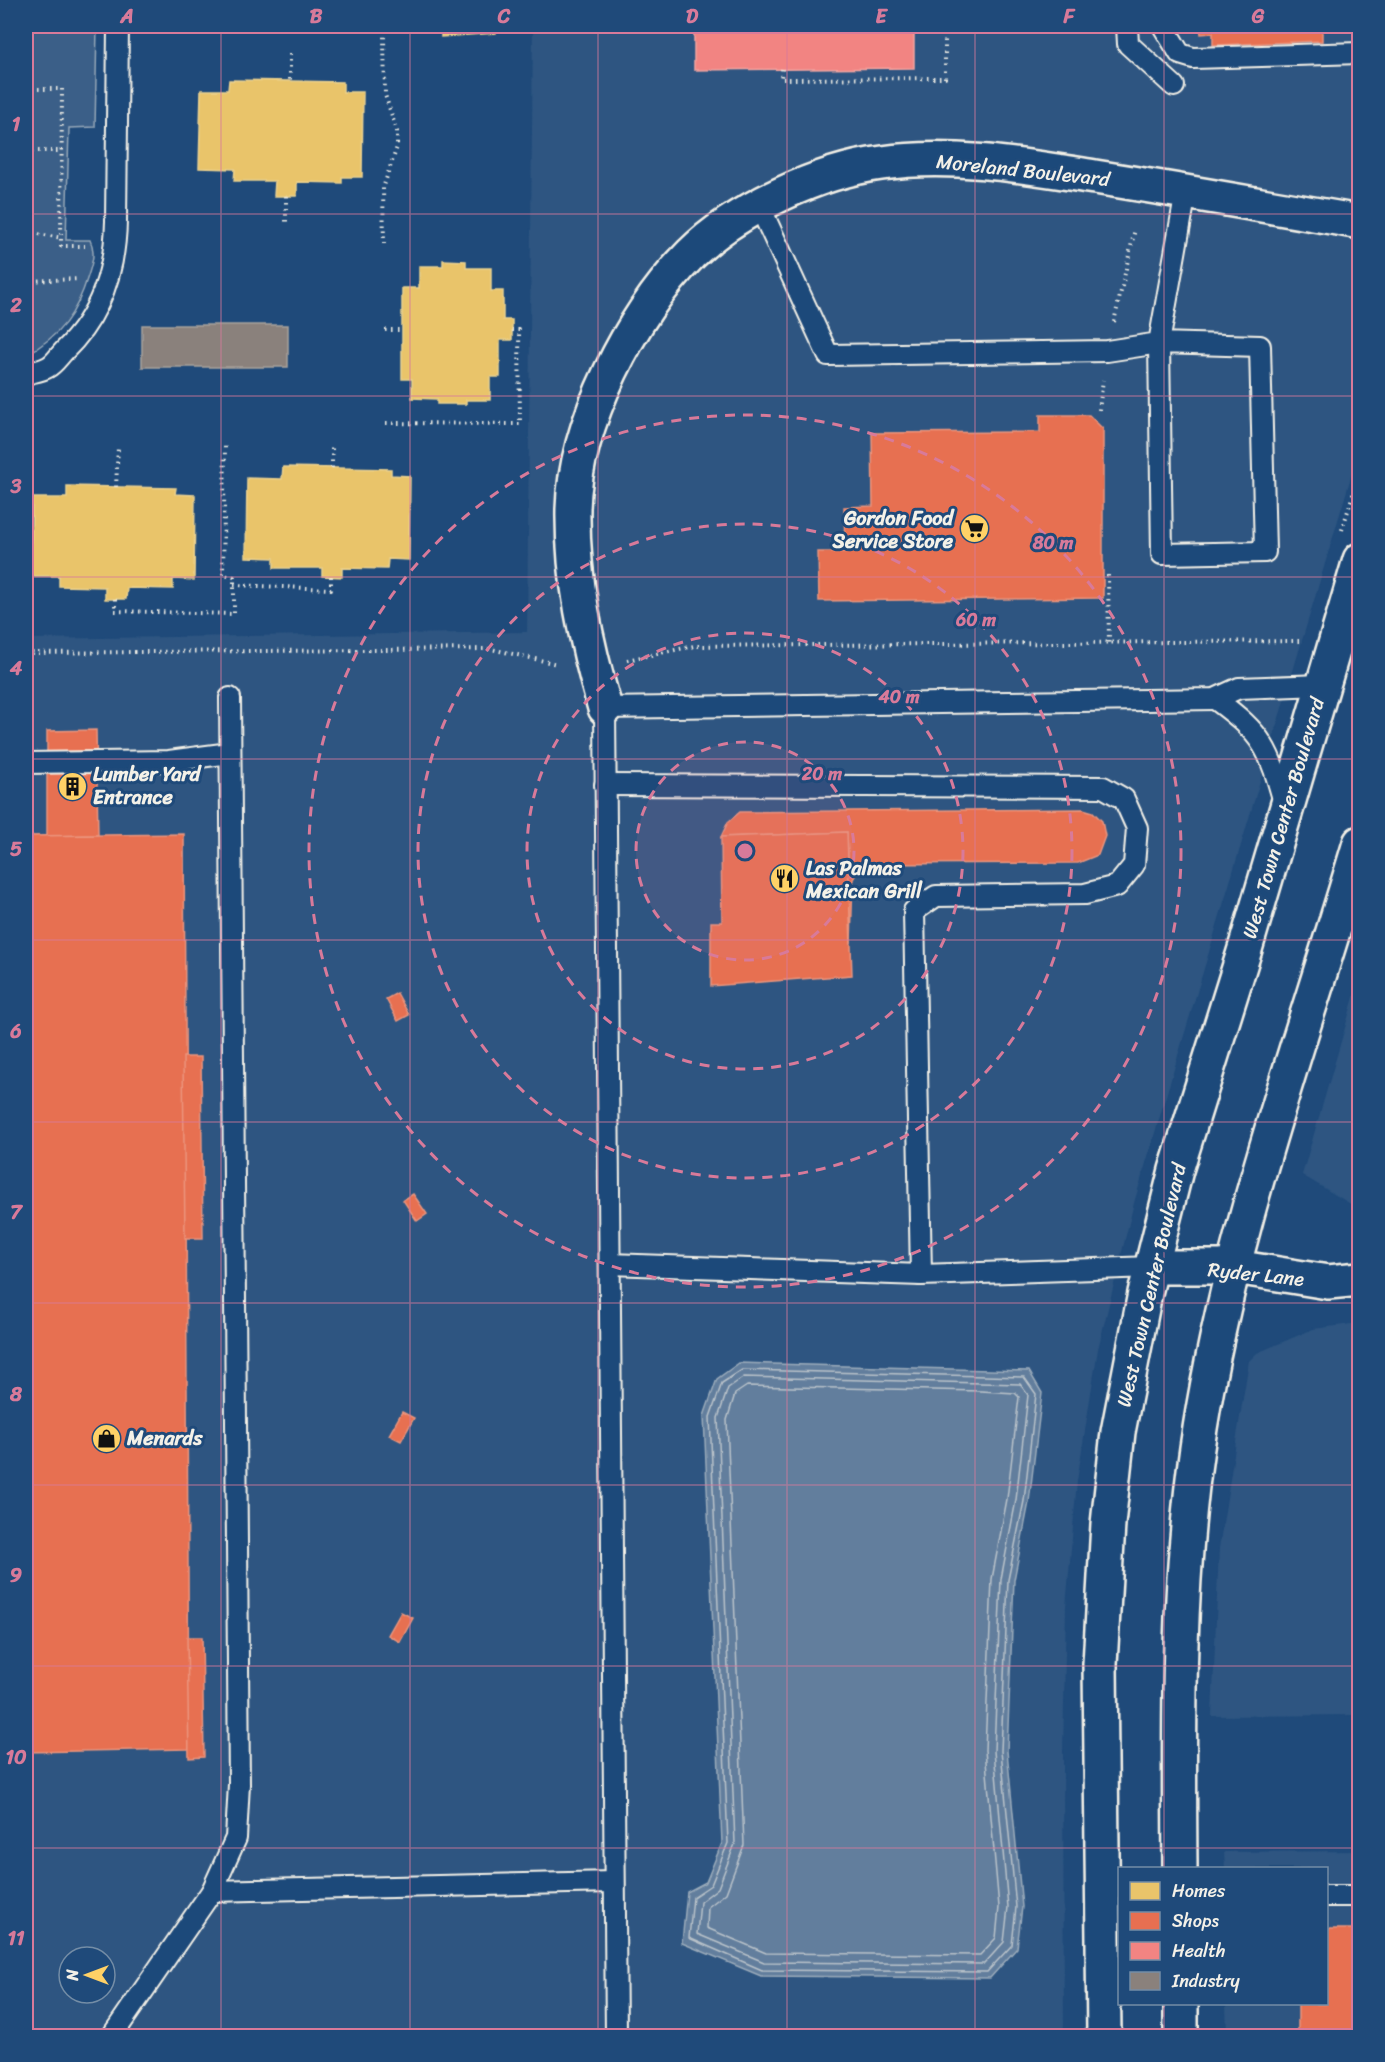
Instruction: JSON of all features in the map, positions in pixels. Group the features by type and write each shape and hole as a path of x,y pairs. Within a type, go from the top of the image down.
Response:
{"main road":[{"name":"Moreland Boulevard","path":"605,708 581,618 576,561 573,507 586,439 596,405 620,355 652,301 692,253 734,222 783,193 823,176 882,163 943,159 1035,168 1359,222"},
{"name":"West Town Center Boulevard","path":"1104,2037 1100,1664 1107,1536 1118,1432 1152,1267 1176,1170 1322,686 1349,550"},
{"path":"1180,1867 1179,1667 1186,1532 1197,1446 1222,1313 1252,1195 1359,843"},
{"name":"Ryder Lane","path":"1152,1267 1235,1267 1328,1282 1359,1279"},
{"path":"1181,2005 1181,2037"}],"lane":[{"path":"26,374 49,367 74,342 98,307 111,274 115,254 116,221 118,26"},
{"path":"1127,26 1128,44 1174,86"},
{"path":"1163,26 1180,54 1194,58 1359,53"},
{"path":"760,207 828,355 1107,351 1159,343 1260,346 1265,552 1162,554 1159,343 1186,192"},
{"path":"616,2037 605,708 1215,699 1239,688 1322,686"},
{"path":"112,2037 212,1891 236,1838 239,1784 230,698"},
{"path":"1215,699 1259,736 1268,750 1286,809"},
{"path":"26,763 169,761 230,753"},
{"path":"605,785 1103,787 1125,799 1137,828 1134,865 1117,886 1084,894 936,896 914,911 921,1275"},
{"path":"610,1264 921,1275 1152,1267"},
{"path":"212,1891 614,1882"},
{"path":"1328,1896 1359,1896"}],"path":[{"path":"782,69 781,80 945,78 945,26"},
{"path":"384,36 385,95 397,131 397,147 383,188 384,244"},
{"path":"290,54 290,81"},
{"path":"26,89 62,89 61,246 88,246 90,253"},
{"path":"26,151 61,152"},
{"path":"286,196 286,225"},
{"path":"26,243 26,232 62,238"},
{"path":"26,281 86,279 81,289"},
{"path":"385,330 402,330"},
{"path":"386,423 520,424 519,330 512,330"},
{"path":"115,599 115,611 234,614 234,577 223,575 225,446"},
{"path":"116,487 118,447"},
{"path":"332,447 332,468"},
{"path":"1349,550 1359,472"},
{"path":"1108,575 1109,643"},
{"path":"234,585 331,589 331,576"},
{"path":"619,661 694,646 1308,641"},
{"path":"26,652 491,649 551,664 563,664"}],"shaded area":[{"path":"26,26 97,26 95,127 69,128 66,240 90,240 93,249 92,262 78,302 66,323 49,340 26,355"},
{"path":"533,26 1359,26 1359,450 1134,1203 1098,1349 1077,1481 1066,1607 1063,1753 1064,2036 26,2036 26,639 527,632"},
{"path":"1359,980 1359,1209 1302,1175"},
{"path":"1359,1323 1359,1715 1212,1716 1219,1548 1249,1361 1257,1353 1313,1329"},
{"path":"1359,1851 1359,2036 1227,2036 1226,2005 1328,2005 1328,1867 1225,1867 1224,1852"}],"water":[{"path":"739,1363 1029,1371 1042,1393 1029,1502 1014,1580 1007,1751 1022,1907 1017,1948 990,1978 761,1976 682,1943 687,1892 706,1882 722,1843 704,1416 717,1379"}],"building: Homes":[{"path":"419,26 496,26 496,33 441,37 441,30 419,30"},
{"path":"229,80 343,82 343,92 363,92 362,177 342,177 342,183 297,182 297,196 274,196 275,181 234,181 235,169 199,168 201,90 228,90"},
{"path":"443,260 466,261 466,268 491,268 491,291 503,291 503,320 512,320 512,340 500,340 500,377 490,377 490,400 466,400 466,404 437,404 437,399 412,398 412,379 402,379 402,288 419,288 419,266 443,266"},
{"path":"283,467 391,469 391,475 410,476 409,560 388,559 387,569 342,568 342,577 322,576 322,568 274,568 274,558 246,557 247,478 282,479"},
{"path":"67,486 176,488 175,494 195,495 194,580 173,579 173,589 127,588 126,599 105,599 105,587 59,586 59,576 31,576 32,498 67,498"}],"building: Shops":[{"path":"1200,26 1322,26 1322,41 1213,45 1213,33 1201,34"},
{"name":"Gordon Food Service Store","path":"1040,415 1089,415 1103,429 1103,598 819,601 818,552 845,552 844,507 873,506 872,433 1040,432"},
{"name":"Lumber Yard Entrance","path":"96,730 98,835 47,836 47,731"},
{"path":"1083,809 1093,812 1102,821 1105,836 1098,855 1078,863 870,864 860,868 853,879 851,943 847,832 721,837 728,822 740,812"},
{"name":"Las Palmas Mexican Grill","path":"847,832 852,975 711,986 711,922 722,922 721,837"},
{"name":"Menards","path":"184,834 189,1749 26,1752 26,836"},
{"path":"397,993 409,1015 398,1021 386,999"},
{"path":"183,1057 201,1057 203,1238 185,1238"},
{"path":"413,1194 427,1214 417,1221 403,1200"},
{"path":"402,1412 414,1418 401,1441 389,1435"},
{"path":"401,1612 413,1618 400,1642 388,1635"},
{"path":"187,1637 202,1637 204,1757 189,1758"},
{"path":"1328,1929 1360,1929 1360,2036 1298,2036 1298,2005 1328,2005"}],"building: Health":[{"path":"694,26 914,26 914,68 694,70"}],"building: Industry":[{"path":"142,325 288,325 288,367 142,367"}],"place":[{"name":"Gordon Food Service Store","path":"974,529"},
{"name":"Lumber Yard Entrance","path":"72,786"},
{"name":"Las Palmas Mexican Grill","path":"785,879"},
{"name":"Menards","path":"106,1438"}]}
